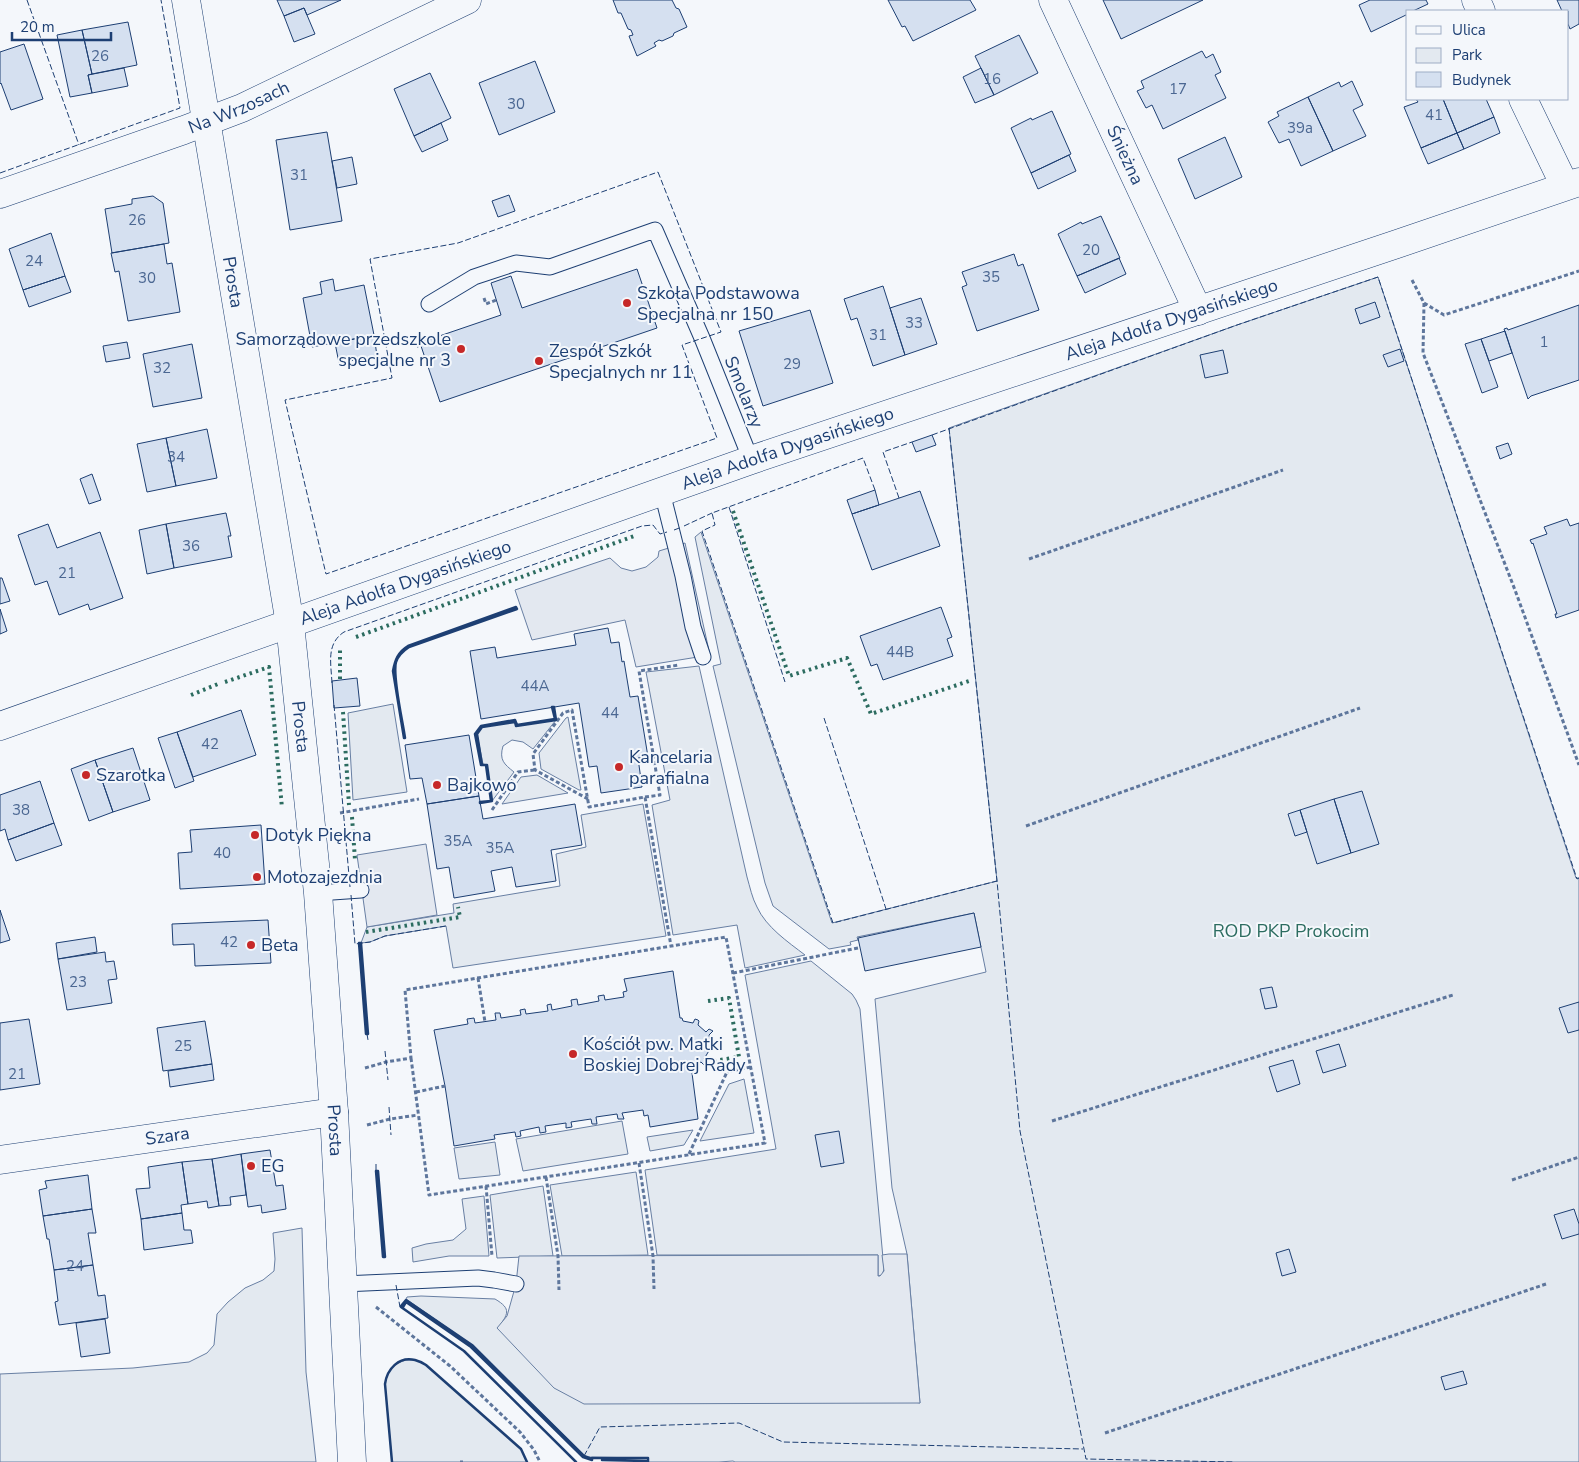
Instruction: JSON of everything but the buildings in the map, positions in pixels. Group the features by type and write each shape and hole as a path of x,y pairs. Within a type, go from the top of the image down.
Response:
{"street":[{"name":"Prosta","path":"186,0 290,624 318,893 334,1112 352,1462"},
{"name":"Na Wrzosach","path":"0,194 242,108 467,0"},
{"name":"Śnieżna","path":"1053,0 1198,311"},
{"path":"1524,100 1572,184"},
{"name":"Aleja Adolfa Dygasińskiego","path":"0,726 751,460 1572,184"},
{"name":"Szara","path":"0,1160 334,1112"}],"lane":[{"name":"Smolarzy","path":"429,304 474,276 516,263 550,267 655,230 702,338 751,460"},
{"path":"662,492 683,576 693,627 703,656"},
{"path":"318,893 361,890"},
{"path":"343,1284 478,1278 516,1284"}],"path":[{"path":"1424,303 1444,315 1579,270"},
{"path":"1412,280 1424,303 1423,353 1515,590 1579,764"},
{"path":"486,304 496,300"},
{"path":"1029,559 1283,470"},
{"path":"535,770 533,754 563,712 572,710 589,807 660,795 639,671 686,664"},
{"path":"1026,826 1360,708"},
{"path":"492,810 518,772 535,770 588,798"},
{"path":"645,797 671,946"},
{"path":"335,814 419,798"},
{"path":"726,937 765,1143 429,1195 411,1058 405,990 671,946 726,937"},
{"path":"733,973 858,948"},
{"path":"478,978 485,1022"},
{"path":"1052,1121 1453,996"},
{"path":"364,1068 411,1058"},
{"path":"688,1155 727,1072 751,1068"},
{"path":"416,1092 445,1086"},
{"path":"368,1125 390,1119 419,1115"},
{"path":"1512,1180 1579,1157"},
{"path":"639,1163 653,1256 654,1289"},
{"path":"546,1177 558,1256 559,1290"},
{"path":"486,1186 494,1280"},
{"path":"1105,1432 1546,1284"},
{"path":"373,1305 450,1366 520,1432 534,1450 540,1462"}],"green space":[{"name":"ROD PKP Prokocim","path":"1378,277 1576,878 1579,878 1579,1462 648,1462 648,1458 586,1457 472,1345 406,1299 407,1297 495,1299 504,1306 507,1312 498,1328 920,1403 907,1254 892,1188 875,999 986,972 974,913 857,937 858,940 850,942 851,945 829,949 773,906 765,883 713,666 721,664 695,537 701,532 832,923 997,881 949,428 1237,325"},
{"path":"699,666 747,877 754,900 761,914 772,928 805,955 745,968 737,925 673,935 652,805 670,800 646,672"},
{"path":"393,704 407,792 353,800 348,713"},
{"path":"568,717 581,790 541,769 539,753"},
{"path":"556,720 533,749 523,742 512,740 503,746 503,761 514,772 492,801 487,765 483,764 477,734 482,727 515,722 516,726"},
{"path":"537,775 568,793 502,804 521,777"},
{"path":"643,804 666,936 453,968 446,926 385,936 370,942 361,943 367,927 454,913 453,904 560,886 556,854 586,847 581,815"},
{"path":"811,961 852,994 860,1009 884,1269 882,1275 878,1276 878,1255 657,1255 645,1170 776,1149 745,975"},
{"path":"744,1079 754,1133 700,1141 729,1084"},
{"path":"622,1121 628,1154 523,1171 516,1139"},
{"path":"693,1130 684,1145 650,1151 647,1137"},
{"path":"495,1142 500,1175 459,1179 454,1148"},
{"path":"636,1172 648,1255 562,1256 550,1185"},
{"path":"543,1186 553,1256 497,1258 490,1195"},
{"path":"484,1196 489,1256 449,1256 413,1262 412,1248 453,1240 466,1229 462,1199"},
{"path":"302,1228 306,1372 316,1462 0,1462 0,1374 133,1368 189,1362 207,1353 214,1345 217,1314 228,1302 245,1288 263,1280 274,1271 273,1233"},
{"path":"406,1360 416,1360 426,1365 521,1449 527,1462 392,1462 385,1384 391,1369"}],"shaded area":[{"path":"685,543 710,655 636,667 625,620 532,640 515,590 610,558 621,568 632,571 646,567 658,557 659,551"},
{"path":"426,844 437,915 367,927 357,855"},
{"path":"907,1254 920,1403 584,1404 554,1388 497,1328 507,1316 516,1284 519,1256 878,1255 878,1276 880,1276 884,1271 882,1255"}],"hedge":[{"path":"733,511 789,676 847,658 871,714 969,681"},
{"path":"356,637 637,535"},
{"path":"340,648 340,679"},
{"path":"225,682 269,667 282,808"},
{"path":"191,695 218,684"},
{"path":"343,712 349,805"},
{"path":"352,817 355,860"},
{"path":"366,932 460,917 458,907"},
{"path":"708,1001 729,998 739,1057 714,1061"}],"fence":[{"path":"27,0 79,145"},
{"path":"0,173 180,108 161,0"},
{"path":"658,172 721,332 682,345 717,438 326,574 285,400 392,378 370,259 458,243 658,172"},
{"path":"932,435 1237,325 1378,277 1577,879 1579,878"},
{"path":"949,428 997,881 1020,1131 1086,1459 1234,1462"},
{"path":"899,498 883,452 912,442"},
{"path":"875,490 863,458 712,513 715,525 702,531 833,923 997,881"},
{"path":"729,507 785,682"},
{"path":"684,526 712,513"},
{"path":"332,683 332,648 334,642 344,632 642,526 653,525 660,534 667,532"},
{"path":"674,530 682,527"},
{"path":"334,705 350,887"},
{"path":"824,718 886,909"},
{"path":"351,895 355,944 370,942 385,936 446,926"},
{"path":"367,1034 368,1040"},
{"path":"385,1051 388,1080"},
{"path":"389,1107 391,1135"},
{"path":"376,1164 376,1171"},
{"path":"396,1285 400,1307"},
{"path":"584,1456 600,1427 739,1423 783,1442 1083,1449"}],"wall":[{"path":"516,607 517,609 409,647 401,654 396,662 395,678 404,738 393,671 396,660 399,654 408,646 516,607"},
{"path":"552,707 554,707 556,720 516,726 515,722 482,727 477,734 482,765 487,765 492,801 480,803 491,801 486,765 481,765 475,734 481,726 515,720 517,725 555,719 552,707"},
{"path":"359,943 361,943 368,1034 366,1034 359,943"},
{"path":"376,1171 378,1171 385,1257 383,1257 376,1171"},
{"path":"406,1300 472,1345 584,1456 592,1460 583,1457 471,1347 406,1302 403,1307 401,1306 406,1300"},
{"path":"401,1307 464,1351 576,1462"},
{"path":"392,1462 385,1384 391,1369 399,1362 409,1359 426,1365 521,1449 527,1462"},
{"path":"592,1460 592,1458 648,1458 648,1462"},
{"path":"602,1460 646,1462"}],"place":[{"name":"Szkoła Podstawowa Specjalna nr 150","path":"627,303"},
{"name":"Samorządowe przedszkole specjalne nr 3","path":"461,349"},
{"name":"Zespół Szkół Specjalnych nr 11","path":"539,361"},
{"name":"Kancelaria parafialna","path":"619,767"},
{"name":"Szarotka","path":"86,775"},
{"name":"Bajkowo","path":"437,785"},
{"name":"Dotyk Piękna","path":"255,835"},
{"name":"Motozajezdnia","path":"257,877"},
{"name":"Beta","path":"251,945"},
{"name":"Kościół pw. Matki Boskiej Dobrej Rady","path":"573,1054"},
{"name":"EG","path":"251,1166"}]}
